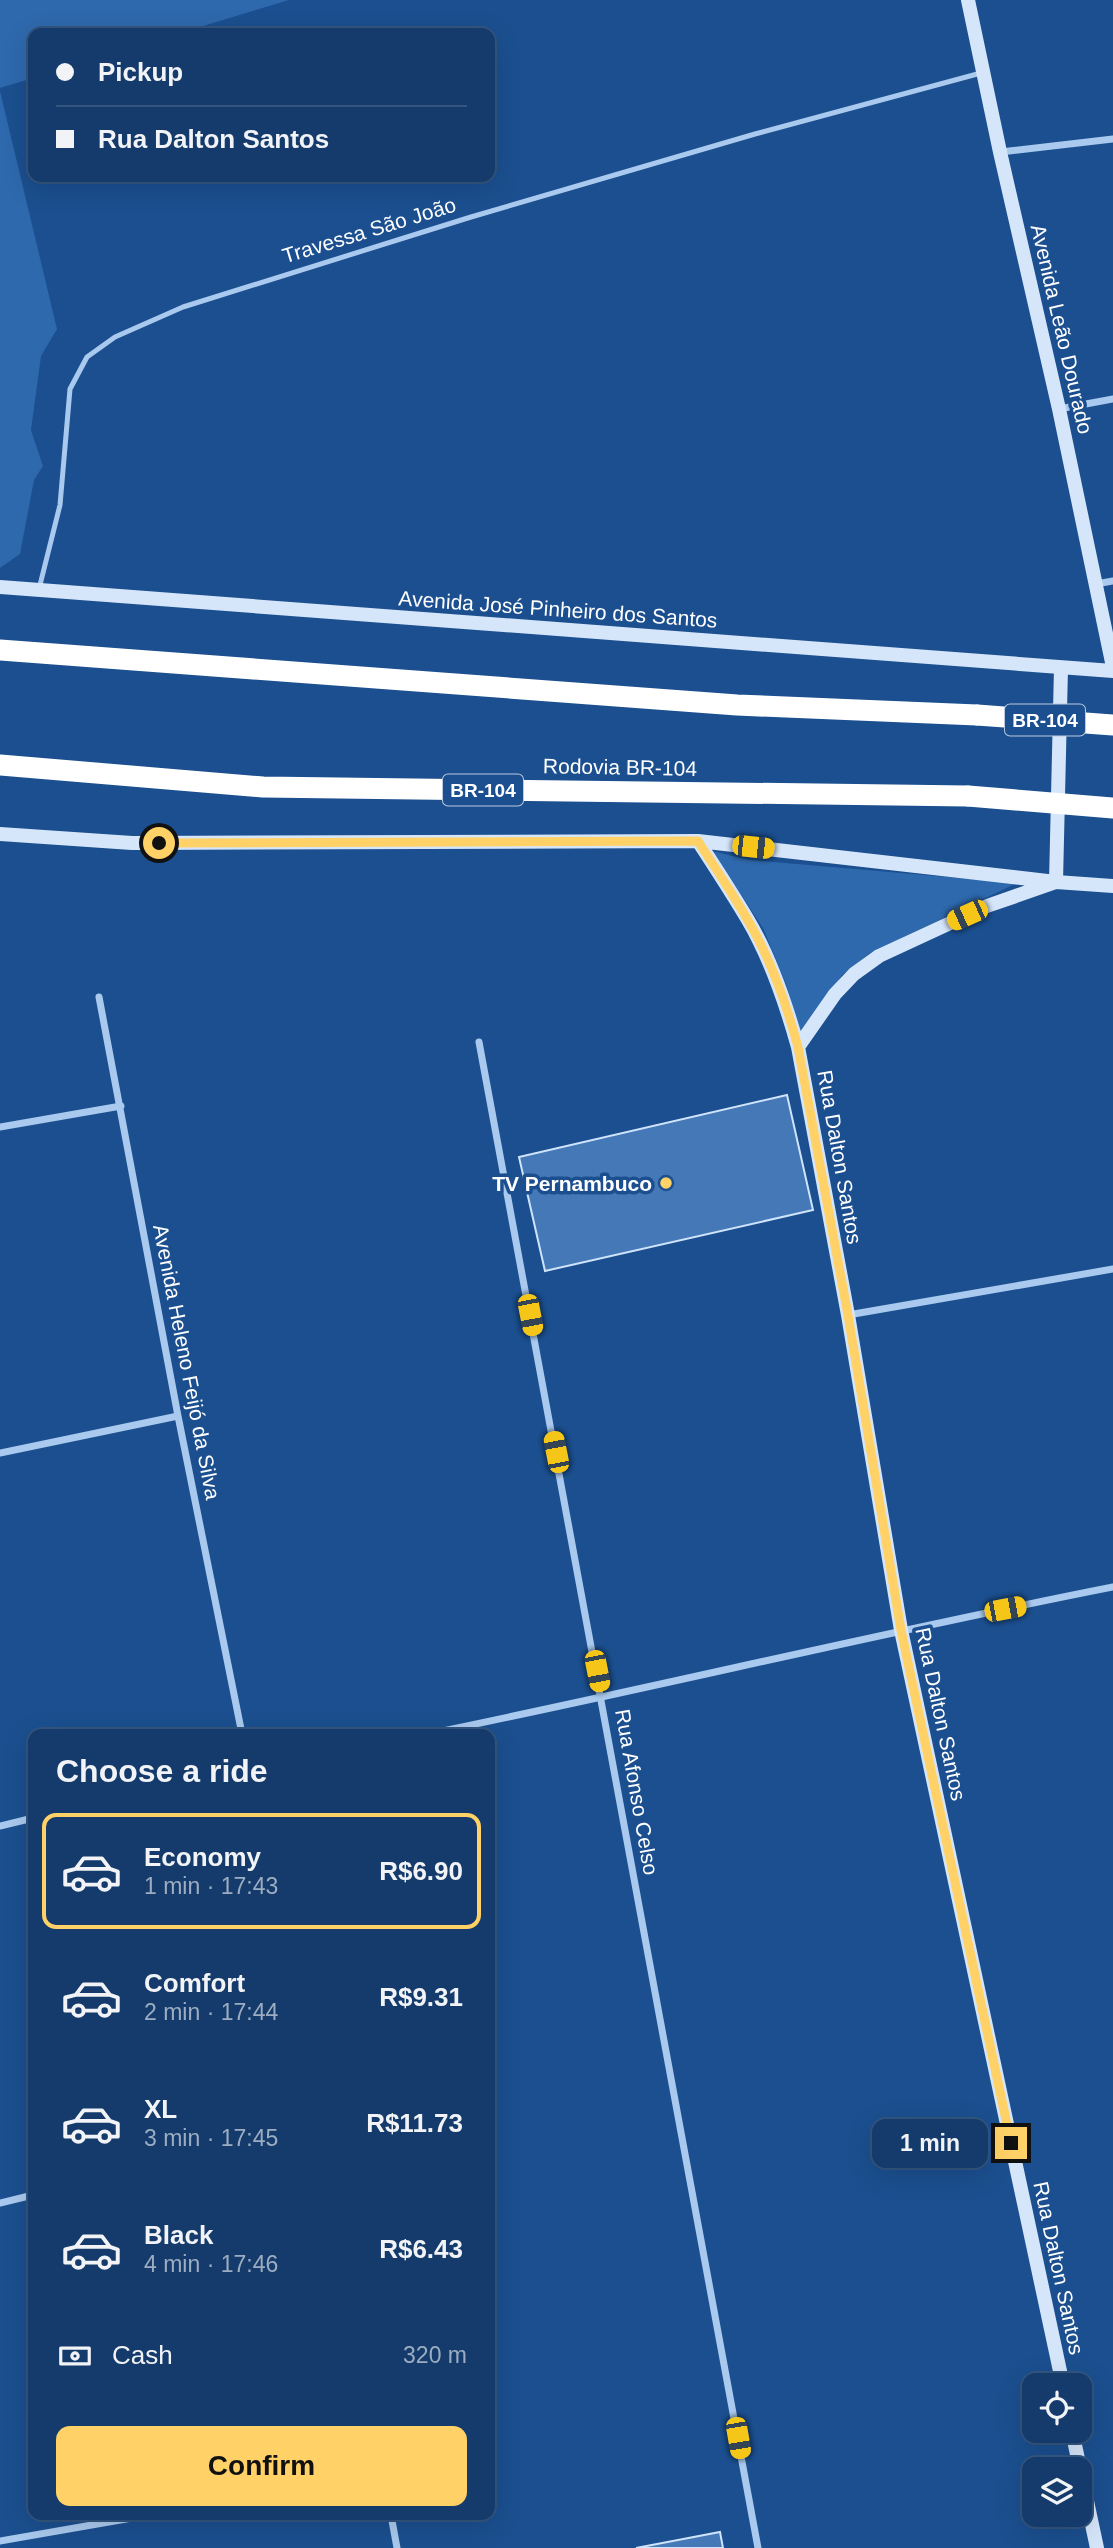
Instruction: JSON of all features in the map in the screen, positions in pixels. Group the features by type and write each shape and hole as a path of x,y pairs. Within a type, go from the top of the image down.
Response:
{"highway":[{"name":"BR-104","path":"0,650 737,705 977,715 1113,725"},
{"name":"Rodovia BR-104","path":"0,765 263,787 968,796 1113,808"}],"main road":[{"name":"Avenida Leão Dourado","path":"968,0 1059,409 1113,669"},
{"name":"Avenida José Pinheiro dos Santos","path":"0,587 1061,668 1113,669"},
{"path":"1056,882 1061,668"},
{"path":"0,834 132,843 698,841 1056,882 1113,886"},
{"name":"Rua Dalton Santos","path":"698,841 749,921 764,951 787,1009 798,1047 848,1315 901,1630 1060,2373"},
{"path":"798,1047 835,994 854,974 878,956 987,906 1056,882"},
{"path":"1075,2443 1097,2548"}],"street":[{"path":"1000,152 1113,139"},
{"path":"1059,409 1113,399"},
{"path":"1096,584 1113,580"},
{"name":"Avenida Heleno Feijó da Silva","path":"99,997 178,1416 241,1729"},
{"name":"Rua Afonso Celso","path":"479,1042 758,2548"},
{"path":"0,1127 121,1106"},
{"path":"848,1315 1113,1269"},
{"path":"0,1453 178,1416"},
{"path":"453,1729 602,1699 901,1630 1113,1587"},
{"path":"0,1826 28,1819"},
{"path":"0,2203 28,2196"},
{"path":"0,2541 120,2520"},
{"path":"392,2520 397,2548"}],"lane":[{"name":"Travessa São João","path":"38,590 60,505 70,389 87,357 115,337 183,307 471,217 755,134 985,72"}],"shaded area":[{"path":"0,0 289,0 197,28 28,28 28,80 0,88"},
{"path":"0,91 57,329 41,356 31,430 43,466 34,480 20,554 0,568"},
{"path":"712,851 749,860 1017,883 870,953 842,975 801,1033 786,984 763,928"}],"building":[{"name":"TV Pernambuco","path":"787,1095 813,1210 545,1271 519,1157"},
{"path":"720,2532 723,2548 636,2548"}],"place":[{"name":"TV Pernambuco","path":"666,1183"}],"route":[{"path":"159,843 698,841 749,921 764,951 787,1009 798,1047 848,1315 901,1630 1011,2143"}]}
